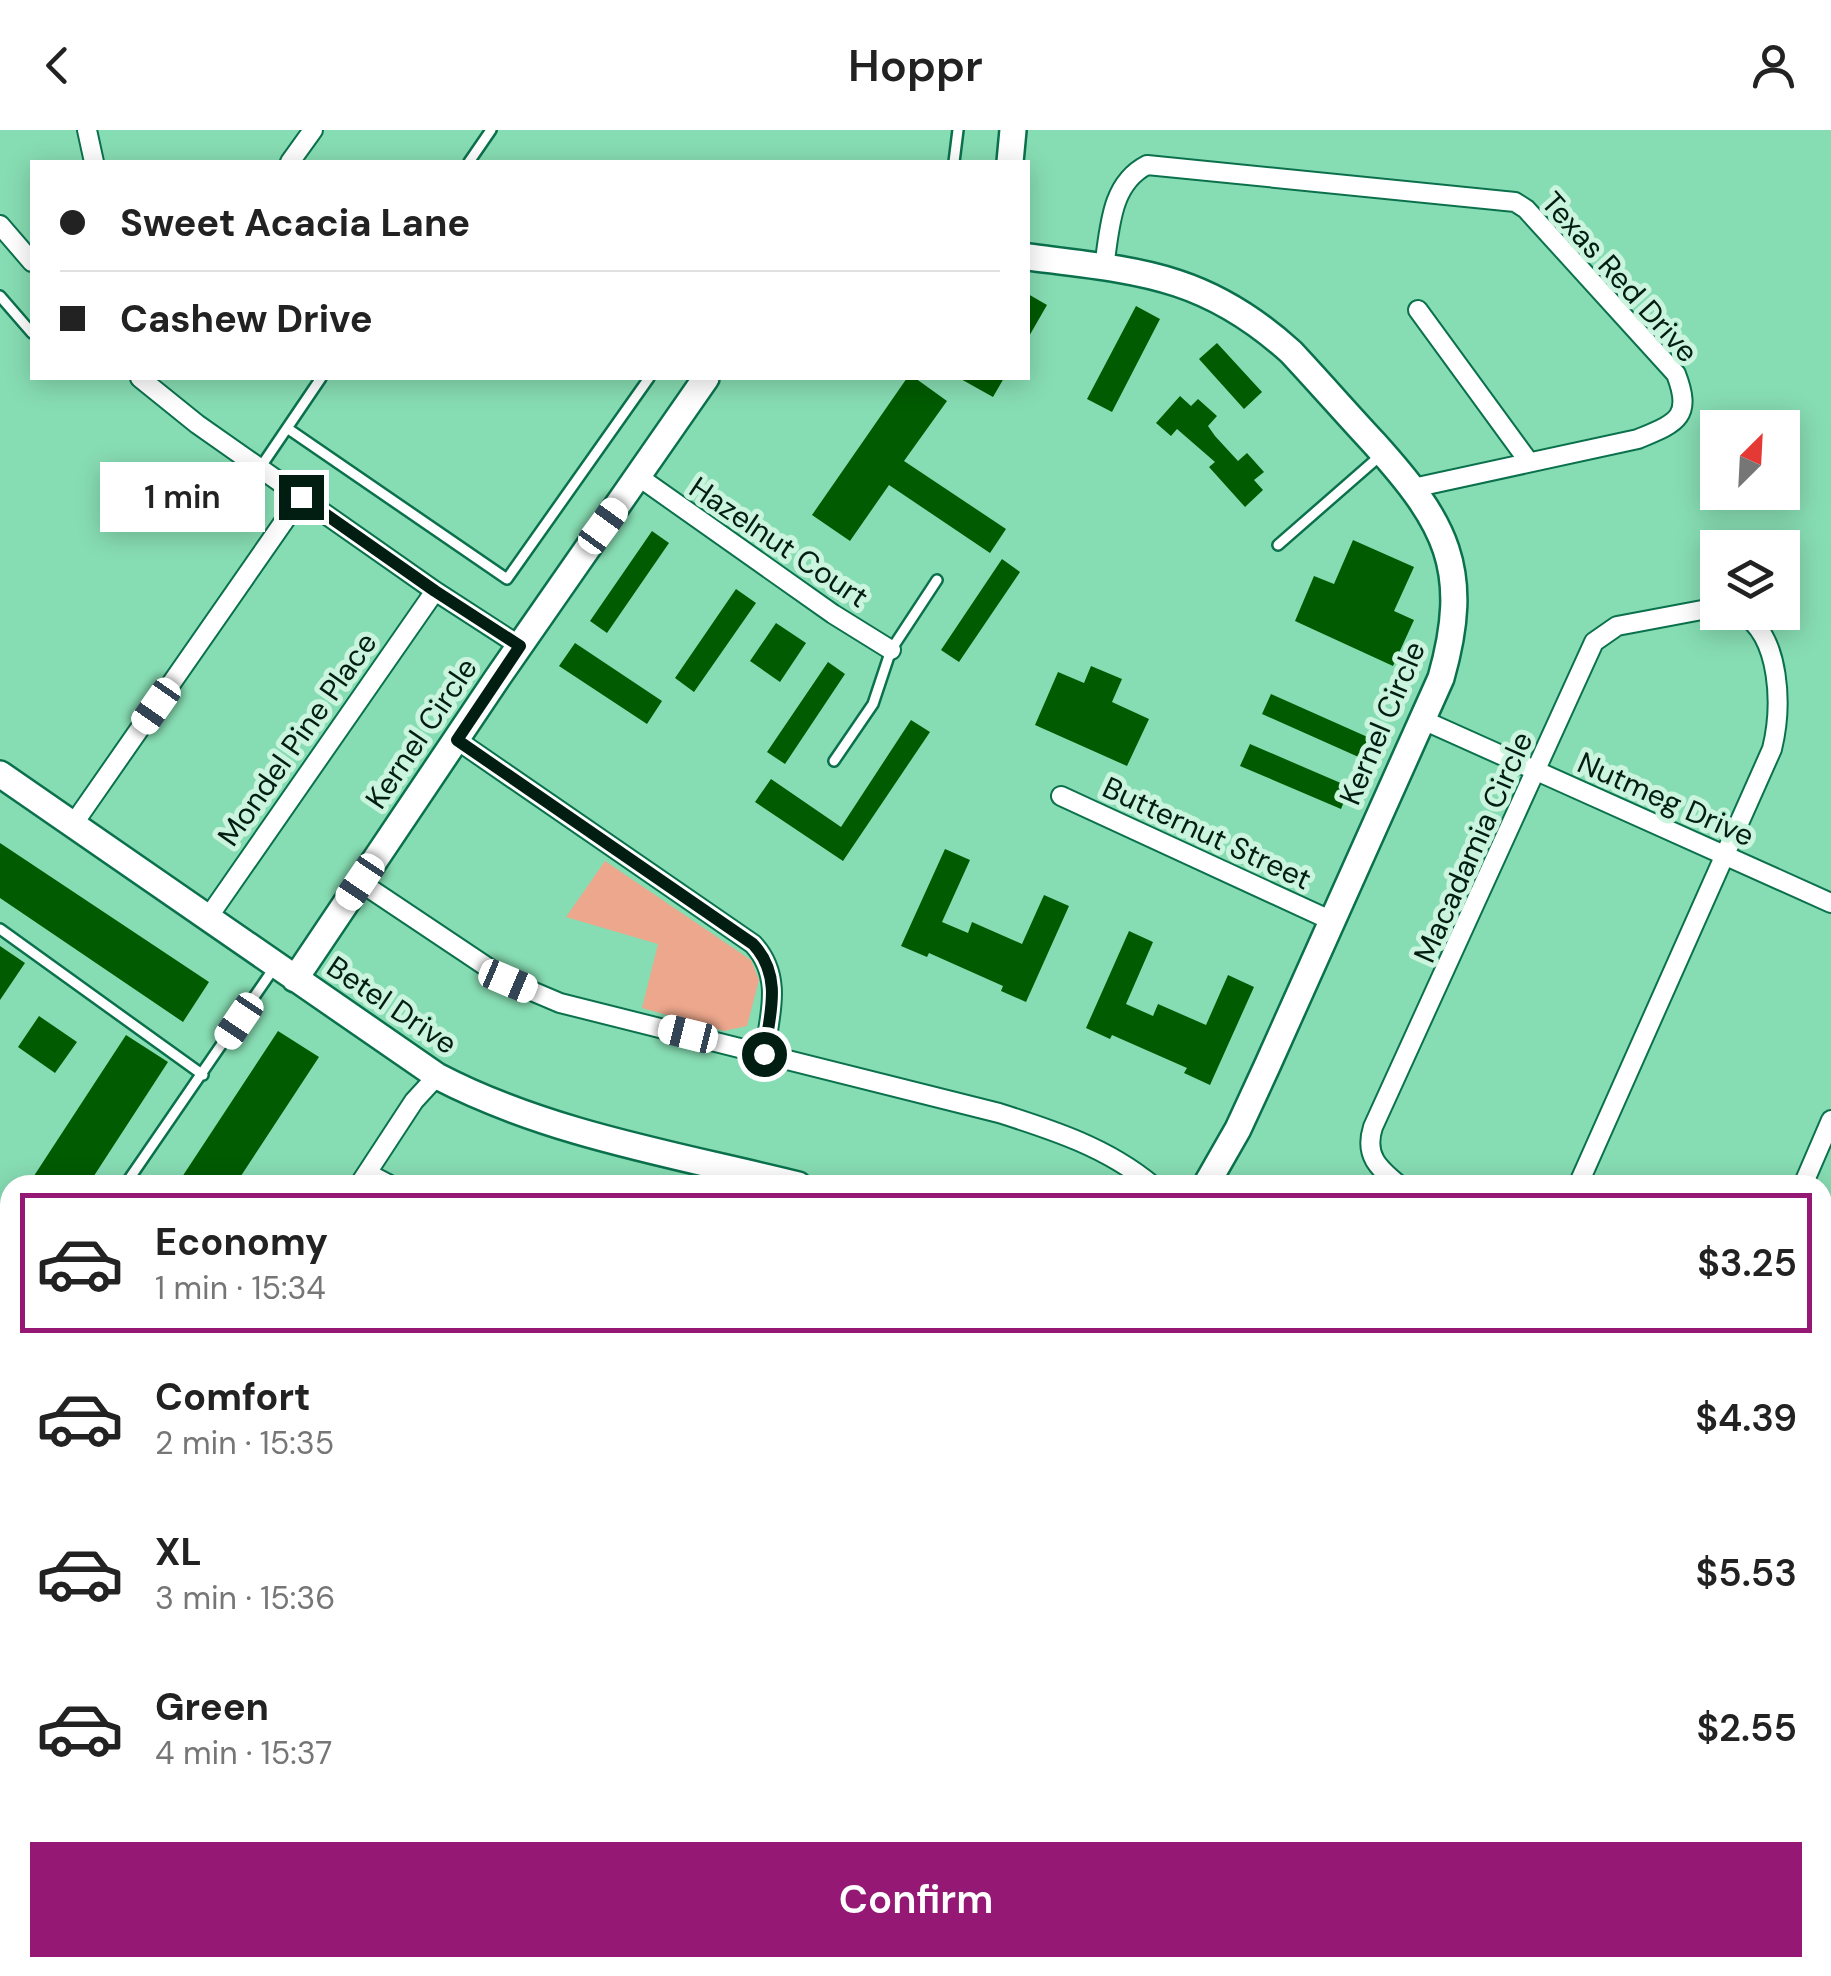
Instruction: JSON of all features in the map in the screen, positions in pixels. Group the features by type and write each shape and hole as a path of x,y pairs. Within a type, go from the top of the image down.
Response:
{"street":[{"path":"87,130 94,160"},
{"path":"291,160 313,130"},
{"path":"1010,160 1013,130"},
{"name":"Texas Red Drive","path":"1104,267 1119,190 1132,173 1147,164 1515,202 1526,208 1676,374 1684,396 1683,411 1672,425 1638,439 1413,488"},
{"path":"0,225 30,260"},
{"name":"Kernel Circle","path":"1030,257 1172,280 1238,310 1291,352 1425,502 1440,532 1454,582 1454,620 1441,678 1253,1096 1211,1175"},
{"path":"1418,310 1529,462"},
{"path":"142,380 175,408 301,497 520,646"},
{"name":"Kernel Circle","path":"285,973 360,882 705,380"},
{"name":"Hazelnut Court","path":"639,477 833,614 891,650"},
{"path":"72,826 301,497"},
{"name":"Mondel Pine Place","path":"206,918 435,591"},
{"name":"Macadamia Circle","path":"1386,1175 1372,1158 1369,1139 1373,1127 1594,642 1616,626 1700,610"},
{"path":"1582,1175 1772,749 1780,706 1777,677 1758,630"},
{"name":"Nutmeg Drive","path":"1423,720 1831,903"},
{"path":"457,740 753,944 767,962 774,991 764,1054"},
{"name":"Betel Drive","path":"0,774 437,1076 530,1117 735,1175"},
{"name":"Butternut Street","path":"1060,796 1330,920"},
{"path":"360,882 508,981 586,1010 1000,1112 1096,1148 1137,1175"},
{"path":"366,1175 414,1101 437,1076"},
{"path":"1807,1175 1831,1120"}],"lane":[{"path":"469,160 491,130"},
{"path":"954,160 958,130"},
{"path":"0,296 30,331"},
{"path":"260,468 321,380"},
{"path":"286,428 507,579 648,380"},
{"path":"1278,546 1383,454"},
{"path":"834,761 873,704 891,650 938,580"},
{"path":"0,929 202,1075"},
{"path":"133,1175 202,1075 285,973"}],"shaded area":[{"path":"605,861 751,960 759,980 747,1026 724,1031 642,1008 658,944 566,917"}],"building":[{"path":"1030,295 1047,305 1030,335"},
{"path":"1136,306 1160,319 1112,412 1087,399"},
{"path":"1217,343 1262,392 1244,409 1199,359"},
{"path":"906,380 918,380 947,401 904,461 1006,529 990,553 889,485 850,541 812,515"},
{"path":"963,380 1003,380 993,397"},
{"path":"1180,396 1191,406 1198,399 1217,416 1208,426 1215,436 1238,461 1247,453 1264,472 1254,480 1263,490 1245,507 1209,467 1215,462 1177,429 1171,436 1156,423"},
{"path":"652,531 669,543 607,633 590,621"},
{"path":"1353,540 1414,567 1394,611 1414,620 1393,666 1295,621 1314,576 1334,584"},
{"path":"1002,559 1020,572 959,662 941,650"},
{"path":"736,589 756,603 694,692 675,678"},
{"path":"776,623 806,643 780,682 750,661"},
{"path":"575,643 662,701 647,724 559,666"},
{"path":"828,662 845,674 785,764 767,752"},
{"path":"1091,666 1122,679 1112,702 1149,719 1127,766 1035,725 1058,672 1084,683"},
{"path":"1271,694 1372,739 1363,759 1262,714"},
{"path":"911,720 930,732 843,861 755,802 771,779 841,827"},
{"path":"1250,744 1350,787 1341,809 1240,766"},
{"path":"0,843 209,982 183,1022 0,898"},
{"path":"945,849 970,860 942,922 968,933 972,922 1022,944 1044,895 1069,906 1026,1002 1001,991 1003,986 929,953 927,957 901,946"},
{"path":"1129,931 1153,942 1126,1004 1153,1016 1158,1004 1206,1025 1228,975 1254,987 1210,1085 1184,1073 1187,1068 1112,1035 1110,1039 1086,1028"},
{"path":"0,946 25,963 0,1000"},
{"path":"39,1016 77,1042 55,1073 18,1047"},
{"path":"278,1031 319,1057 242,1175 183,1175"},
{"path":"126,1035 168,1062 95,1175 35,1175"}],"route":[{"path":"301,497 520,646 457,740 762,953 772,974 774,991 764,1054"}]}
